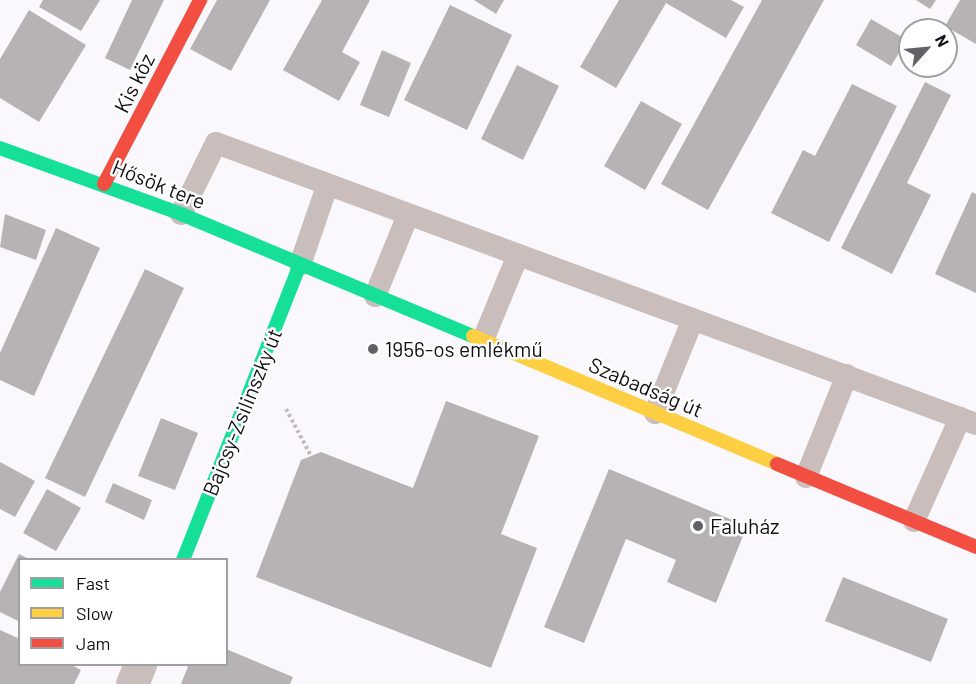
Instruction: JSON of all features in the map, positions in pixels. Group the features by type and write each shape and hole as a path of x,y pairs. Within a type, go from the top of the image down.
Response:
{"main road":[{"name":"Kis köz","path":"104,184 200,0"},
{"name":"Hősök tere","path":"0,148 104,184 181,214 300,265"},
{"name":"Szabadság út","path":"300,265 976,548"},
{"name":"Bajcsy-Zsilinszky út","path":"184,558 300,265"}],"street":[{"path":"132,684 139,666"}],"lane":[{"path":"181,214 216,143 327,186 968,421 914,521"},
{"path":"300,265 327,186"},
{"path":"375,296 408,215"},
{"path":"483,340 518,255"},
{"path":"655,413 693,319"},
{"path":"806,477 847,375"}],"building":[{"path":"43,0 100,0 81,31 39,7"},
{"path":"132,0 164,0 130,70 105,58"},
{"path":"217,0 270,0 231,71 190,49"},
{"path":"322,0 370,0 342,52 360,62 339,101 283,70"},
{"path":"474,0 504,0 496,14"},
{"path":"619,0 731,0 744,7 726,38 666,3 616,88 580,67"},
{"path":"762,0 824,0 708,210 661,184"},
{"path":"916,0 936,0 930,9"},
{"path":"960,0 976,0 976,44 958,34 958,18 950,18"},
{"path":"450,5 512,35 467,130 404,100"},
{"path":"29,10 86,45 39,122 0,98 0,59"},
{"path":"871,19 898,35 898,55 891,66 856,45"},
{"path":"382,50 411,63 389,117 360,105"},
{"path":"517,65 559,86 523,160 481,139"},
{"path":"925,82 951,95 907,183 931,195 892,274 841,248"},
{"path":"852,84 897,106 829,242 771,213 803,150 815,156"},
{"path":"641,101 682,124 645,190 604,166"},
{"path":"972,192 976,194 976,293 935,274"},
{"path":"5,214 46,230 36,260 0,247"},
{"path":"56,228 100,248 34,396 0,380 0,353"},
{"path":"145,269 184,288 85,497 45,478"},
{"path":"446,401 539,436 501,534 537,548 491,668 256,577 301,460 321,452 413,488"},
{"path":"161,418 198,433 175,490 138,476"},
{"path":"0,462 35,481 15,517 0,509"},
{"path":"609,469 747,526 716,603 667,582 676,560 626,539 584,643 544,627"},
{"path":"113,483 152,500 144,520 105,502"},
{"path":"47,489 81,508 56,551 23,533"},
{"path":"19,554 27,558 18,558 18,621 0,612 0,592"},
{"path":"843,577 948,619 931,662 825,621"},
{"path":"0,630 18,638 18,666 74,666 81,670 74,684 0,684"},
{"path":"228,650 293,677 290,684 181,684 188,666 228,666"}],"traffic: fast":[{"path":"0,148 181,214 473,336"},
{"path":"184,558 300,265"}],"traffic: slow":[{"path":"473,336 777,464"}],"traffic: jam":[{"path":"104,184 200,0"},
{"path":"777,464 976,547"}],"place":[{"name":"1956-os emlékmű","path":"373,349"},
{"name":"Faluház","path":"698,526"}]}
